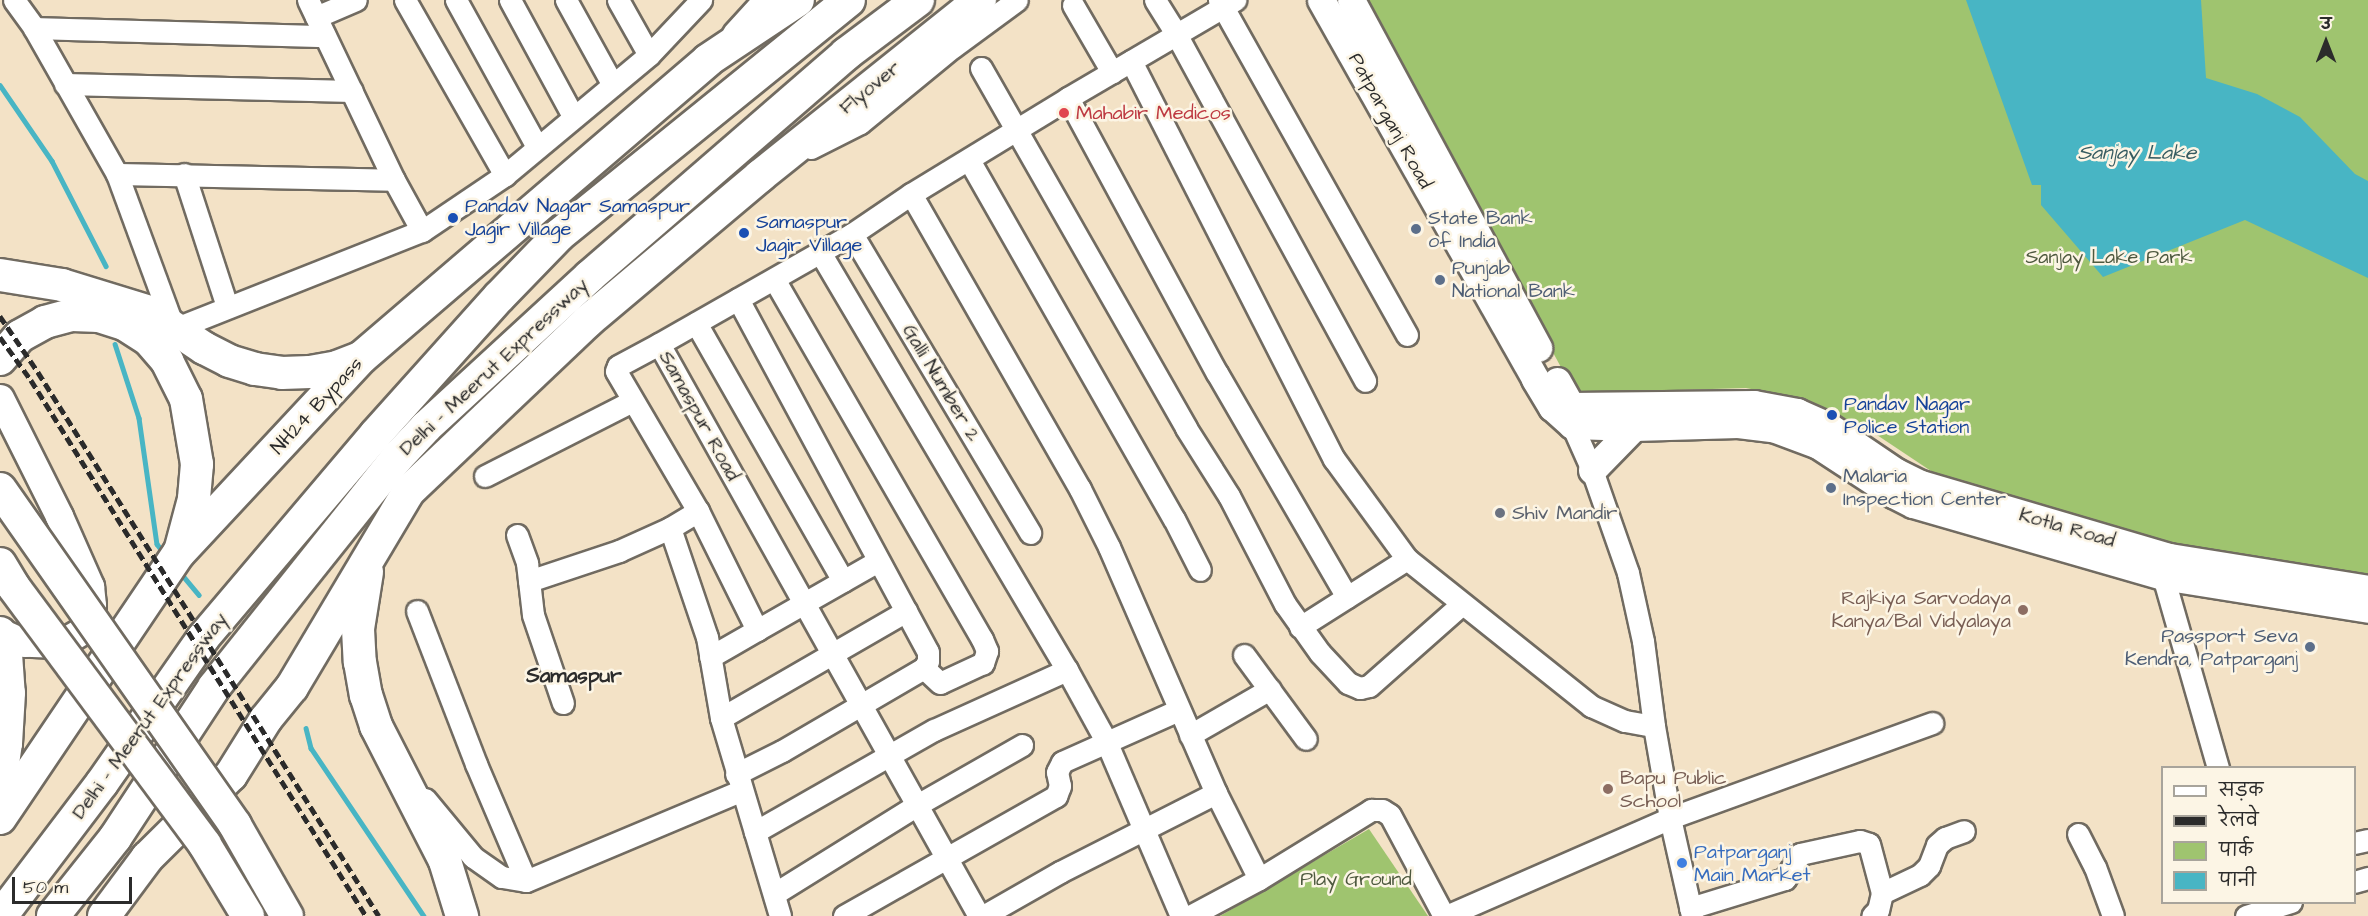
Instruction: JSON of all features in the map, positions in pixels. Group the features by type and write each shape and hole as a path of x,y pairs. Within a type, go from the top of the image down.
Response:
{"highway":[{"path":"708,60 798,0"},
{"name":"Delhi - Meerut Expressway","path":"1,916 102,783 203,638 376,434 499,297 559,235 849,0"},
{"name":"Delhi - Meerut Expressway","path":"53,916 115,838 214,687 418,435 590,276 846,54 918,0"},
{"name":"Flyover","path":"760,176 837,114 988,7"},
{"name":"NH24 Bypass","path":"0,819 179,553 362,357 708,60"},
{"path":"104,916 147,858 231,775 266,719 292,687 381,534 409,491 588,321 760,176"},
{"path":"0,275 62,285 150,312 229,361 255,369 282,373 310,372 337,367 362,357"},
{"path":"0,358 20,336 45,322 72,315 99,316 126,325 149,340 167,361 186,399 198,464 194,499 179,553"},
{"path":"0,489 235,825 287,916"},
{"path":"381,534 369,564 361,596 358,629 360,662 373,716 445,861 462,916"},
{"path":"0,564 13,586 205,845 248,916"},
{"path":"0,633 6,654 9,693 6,743 0,784"},
{"path":"0,713 6,743"}],"main road":[{"name":"Patparganj Road","path":"1321,0 1535,380 1552,407 1571,415"},
{"name":"Patparganj Road","path":"1351,0 1571,415"},
{"path":"0,398 77,556 90,586 92,605 85,629 60,644 25,643 0,633"},
{"name":"Kotla Road","path":"1571,415 1742,404 1781,408 1828,426 1896,472 1921,484 2169,556 2368,589"},
{"name":"Kotla Road","path":"1571,415 1634,427 1738,424 1773,428 1818,445 1893,495 1913,504 2163,576 2368,609"},
{"path":"1592,470 1634,427"},
{"path":"275,916 301,916"}],"street":[{"path":"14,0 34,28 117,174 174,329 227,306 422,231 505,175 649,55 680,7 701,0"},
{"path":"34,28 316,18 356,0"},
{"path":"405,0 505,175"},
{"path":"456,0 537,147"},
{"path":"510,0 573,116"},
{"path":"566,0 613,85"},
{"path":"618,0 649,55"},
{"path":"708,60 763,0"},
{"path":"760,176 860,123 988,7 1017,0"},
{"path":"1155,0 1176,34 1365,381"},
{"path":"1226,2 1407,335"},
{"name":"Samaspur Road","path":"979,916 659,344 852,234 911,194 1226,2"},
{"path":"1073,5 1112,72"},
{"path":"316,18 394,180 422,231"},
{"path":"1131,61 1334,459 1407,559 1591,706 1625,721 1654,726"},
{"path":"981,68 1186,428 1229,496 1285,604 1300,627 1348,683 1360,688 1369,686 1462,604"},
{"path":"65,84 352,91"},
{"path":"1068,98 1217,373 1347,597"},
{"path":"969,159 1174,519 1200,570"},
{"path":"117,174 394,180"},
{"path":"184,174 227,306"},
{"path":"911,194 1080,489 1141,617 1179,711 1216,793 1259,879"},
{"name":"Galli Number 2","path":"852,234 1030,533"},
{"path":"820,252 1067,670 1106,741 1181,916"},
{"path":"774,279 987,651 982,663 940,683 924,668"},
{"path":"391,756 473,857 502,878 526,881 738,783 782,751 924,668 928,661 928,652 738,299"},
{"path":"696,323 843,581"},
{"path":"659,344 618,366 616,371 698,512 757,630"},
{"path":"485,476 632,401"},
{"path":"1571,415 1628,573 1643,641 1654,726 1670,818 1691,912 1785,879 1800,854 1860,841 1869,844 1882,893 1878,910 1872,916"},
{"path":"529,581 619,551 670,528 698,512"},
{"path":"670,528 700,614 721,718 738,783 780,916"},
{"path":"517,535 524,550 533,615 563,703"},
{"path":"1300,627 1407,559"},
{"path":"710,657 879,561"},
{"path":"2163,576 2217,766"},
{"path":"417,611 476,764 526,881"},
{"path":"721,718 906,611"},
{"path":"1244,655 1306,739"},
{"path":"754,832 934,730 1067,670"},
{"path":"1190,735 1270,689"},
{"path":"844,916 946,856 1056,796 1060,786 1058,766 1106,741 1179,711"},
{"path":"1190,916 1259,879 1371,810 1382,810 1390,815 1445,916 1670,818 1932,723"},
{"path":"774,894 917,805 1022,746"},
{"path":"983,916 1143,829 1216,793"},
{"path":"1882,893 1920,874 1929,866 1937,845 1945,838 1964,831"},
{"path":"2078,834 2095,867 2113,916"},
{"path":"2246,916 2288,904"}],"green space":[{"name":"Sanjay Lake Park","path":"1361,0 2368,0 2368,578 2237,557 2139,535 1937,475 1868,429 1803,399 1746,388 1575,393"},
{"name":"Play Ground","path":"1369,829 1428,916 1220,916"}],"water":[{"name":"Sanjay Lake","path":"1966,0 2201,0 2206,78 2257,94 2300,117 2355,174 2368,181 2368,278 2245,220 2103,277 2041,205 2041,185 2032,185"}],"waterway":[{"path":"0,85 52,161 106,266"},
{"path":"115,344 139,418 157,544 164,553"},
{"path":"179,571 199,595"},
{"path":"306,728 311,748 424,916"}],"railway":[{"path":"0,316 38,372 379,916"},
{"path":"0,337 31,380 366,916"}],"place":[{"name":"Mahabir Medicos","path":"1064,113"},
{"name":"Pandav Nagar Samaspur Jagir Village","path":"453,218"},
{"name":"State Bank of India","path":"1416,229"},
{"name":"Samaspur Jagir Village","path":"744,233"},
{"name":"Punjab National Bank","path":"1440,280"},
{"name":"Pandav Nagar Police Station","path":"1832,415"},
{"name":"Malaria Inspection Center","path":"1831,488"},
{"name":"Shiv Mandir","path":"1500,513"},
{"name":"Rajkiya Sarvodaya Kanya/Bal Vidyalaya","path":"2023,610"},
{"name":"Passport Seva Kendra, Patparganj","path":"2310,647"},
{"name":"Bapu Public School","path":"1608,789"},
{"name":"Patparganj Main Market","path":"1682,863"}],"district":[{"name":"Samaspur","path":"574,676"}]}
